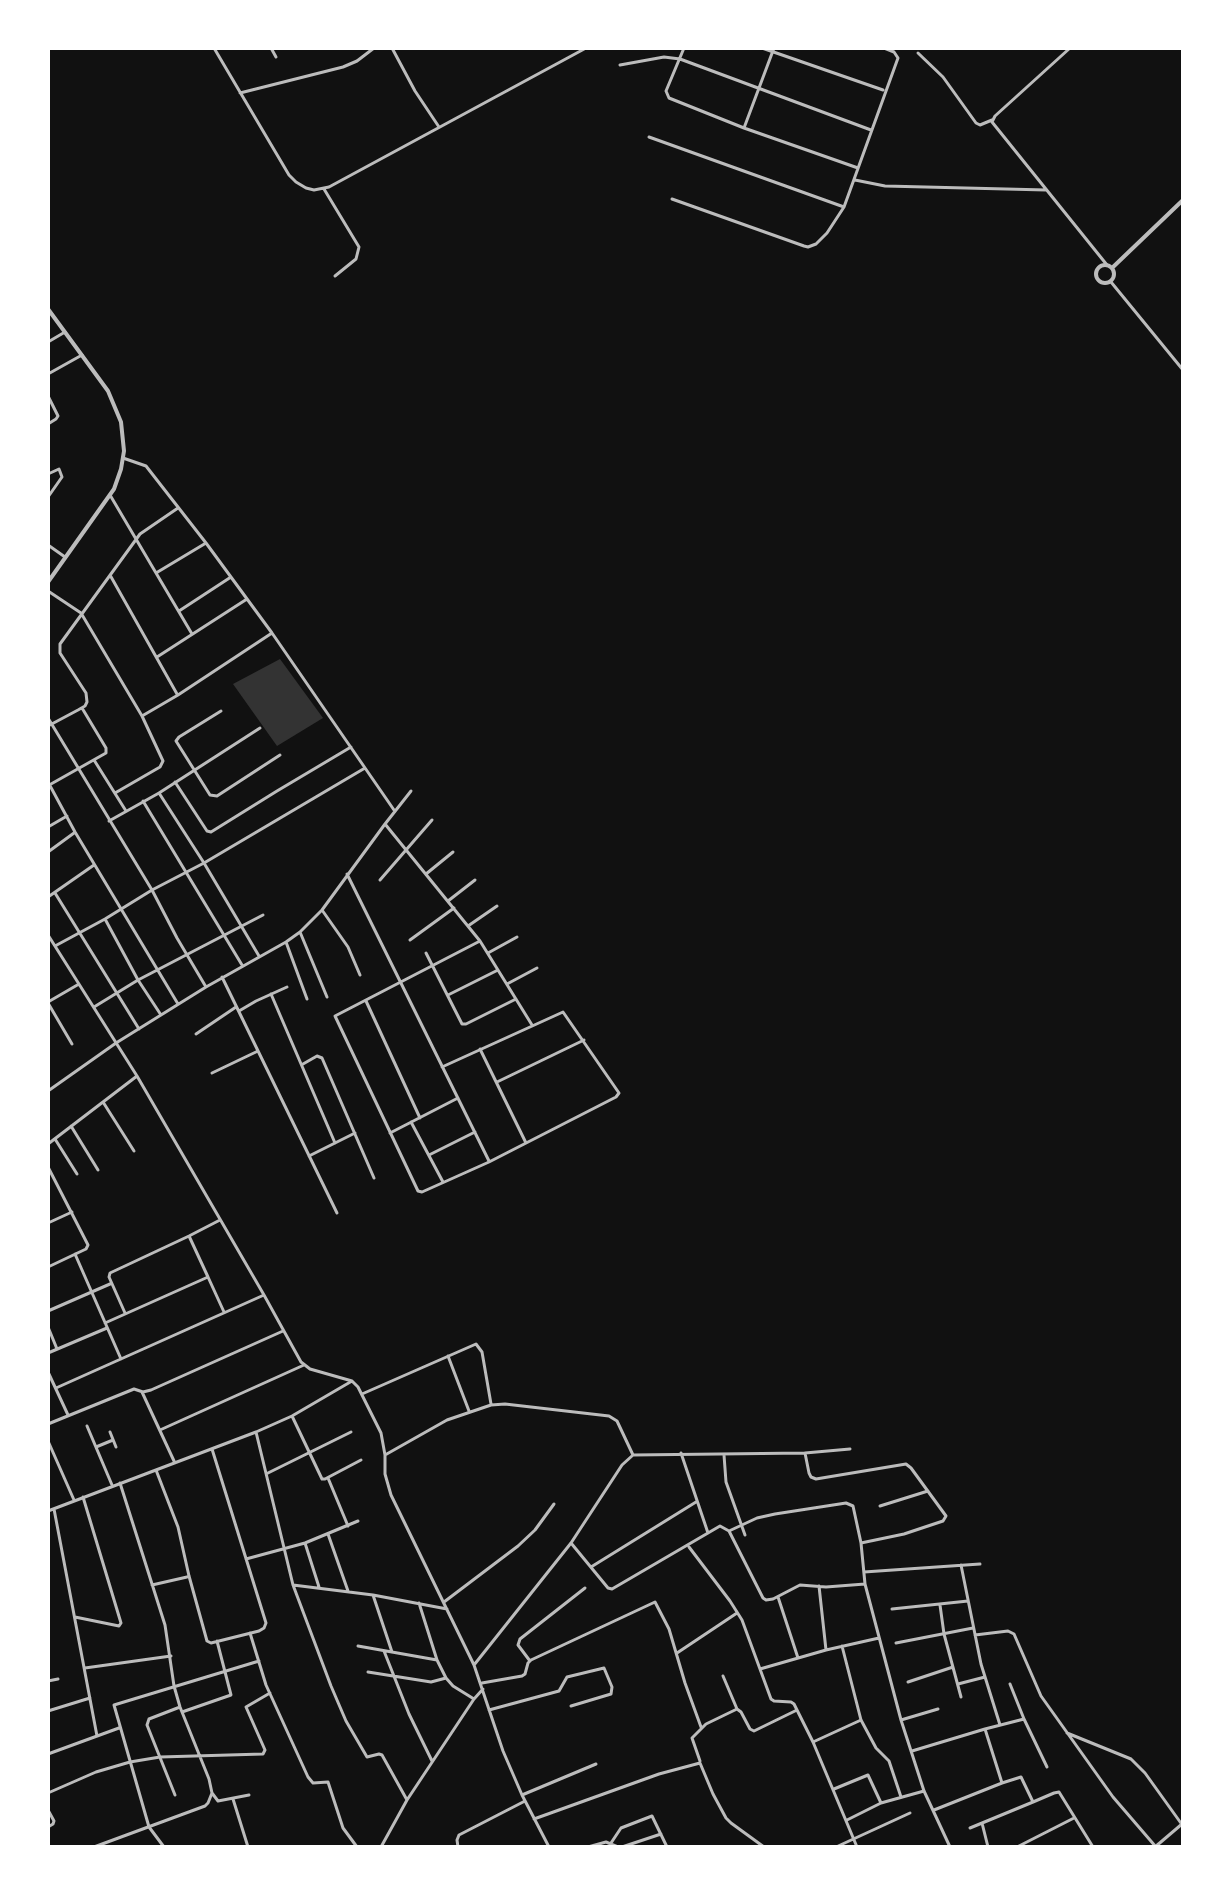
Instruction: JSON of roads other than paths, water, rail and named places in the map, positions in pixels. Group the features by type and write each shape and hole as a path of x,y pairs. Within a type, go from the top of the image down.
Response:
{"street":[{"path":"214,48 289,175 296,182 314,190 324,189 586,48"},
{"path":"271,48 276,57"},
{"path":"240,93 343,67 374,48"},
{"path":"392,48 415,91 440,128"},
{"path":"684,48 666,91 669,98 859,169"},
{"path":"762,48 885,91"},
{"path":"672,199 808,247 816,244 844,207 898,58 896,53 884,48"},
{"path":"918,53 943,77 980,125 992,120 1070,48"},
{"path":"744,128 773,50"},
{"path":"620,65 664,57 680,59 871,130"},
{"path":"992,120 1109,267 1114,277 1111,282"},
{"path":"649,137 844,207"},
{"path":"855,180 885,186 1046,190"},
{"path":"324,189 359,247 356,259 335,276"},
{"path":"1111,282 1102,283 1097,276 1099,268 1109,267 1183,200"},
{"path":"1111,282 1183,370"},
{"path":"48,309 108,391 121,422 124,451 118,479 110,495 48,582"},
{"path":"48,342 65,332"},
{"path":"48,374 82,355"},
{"path":"48,396 58,416 48,424"},
{"path":"123,458 146,466 206,543 395,811"},
{"path":"48,474 59,469 62,476 48,497"},
{"path":"110,495 192,634"},
{"path":"50,725 82,708 87,702 86,693 59,647 136,539 178,508"},
{"path":"156,573 206,543"},
{"path":"48,545 65,557"},
{"path":"110,575 178,695"},
{"path":"179,611 231,577"},
{"path":"48,591 81,613 142,716 163,761 162,765 115,793"},
{"path":"157,657 247,599"},
{"path":"142,716 272,633"},
{"path":"82,708 107,750 103,756 49,783 50,792 178,1004"},
{"path":"221,711 177,739 208,793 213,796 280,755"},
{"path":"48,718 152,890 206,987"},
{"path":"109,821 260,728"},
{"path":"175,782 207,831 211,832 351,747"},
{"path":"94,760 126,811"},
{"path":"55,946 365,768"},
{"path":"48,1091 116,1043 300,932 322,910 411,791"},
{"path":"159,793 259,956"},
{"path":"143,801 242,965"},
{"path":"48,827 67,816"},
{"path":"380,880 432,820"},
{"path":"385,824 480,941 532,1025"},
{"path":"48,852 75,832"},
{"path":"426,874 453,852"},
{"path":"48,897 95,865"},
{"path":"347,874 489,1162"},
{"path":"448,901 475,880"},
{"path":"55,893 139,1029"},
{"path":"468,926 497,906"},
{"path":"410,940 454,908"},
{"path":"322,910 348,947 360,975"},
{"path":"93,1007 263,915"},
{"path":"105,919 161,1015"},
{"path":"300,932 327,997"},
{"path":"48,935 137,1076 304,1365 352,1381 362,1394 381,1433 385,1474 391,1495 474,1665 503,1751 547,1846"},
{"path":"488,953 517,937"},
{"path":"442,1067 563,1012 619,1091 618,1095 489,1162 419,1192 335,1016 480,941"},
{"path":"286,942 307,999"},
{"path":"426,953 460,1022 464,1024 516,999"},
{"path":"507,984 537,968"},
{"path":"448,995 498,970"},
{"path":"222,977 337,1213"},
{"path":"72,1044 48,1002 79,984"},
{"path":"196,1034 237,1009 287,987"},
{"path":"271,994 335,1143"},
{"path":"366,1001 420,1118"},
{"path":"496,1082 584,1040"},
{"path":"480,1049 526,1143"},
{"path":"212,1073 258,1051"},
{"path":"302,1065 317,1056 322,1058 374,1178"},
{"path":"48,1144 137,1076"},
{"path":"390,1133 458,1098"},
{"path":"103,1102 134,1151"},
{"path":"411,1122 443,1182"},
{"path":"71,1126 98,1170"},
{"path":"429,1155 475,1132"},
{"path":"309,1156 355,1133"},
{"path":"55,1139 77,1174"},
{"path":"48,1167 88,1245 86,1249 48,1267"},
{"path":"48,1223 72,1212"},
{"path":"125,1313 110,1273 220,1220"},
{"path":"189,1236 224,1312"},
{"path":"75,1254 121,1359"},
{"path":"105,1323 208,1277"},
{"path":"48,1311 112,1283"},
{"path":"56,1388 264,1295"},
{"path":"48,1353 107,1328"},
{"path":"48,1329 57,1349"},
{"path":"48,1424 134,1389 142,1392 151,1390 283,1331"},
{"path":"362,1394 474,1344 482,1352 491,1405"},
{"path":"448,1356 469,1411"},
{"path":"160,1430 304,1365"},
{"path":"48,1372 68,1415"},
{"path":"48,1511 256,1432 292,1416 352,1381"},
{"path":"142,1392 174,1462"},
{"path":"385,1455 438,1424 491,1405 520,1405 609,1416 617,1421 633,1455"},
{"path":"292,1416 322,1479 361,1460"},
{"path":"87,1426 112,1486"},
{"path":"110,1432 116,1447"},
{"path":"256,1432 293,1585 325,1672 346,1721 367,1757 382,1755 407,1800"},
{"path":"267,1474 351,1432"},
{"path":"96,1447 113,1440"},
{"path":"48,1441 75,1501"},
{"path":"156,1470 178,1527 206,1638 211,1643 259,1631 266,1626 212,1449"},
{"path":"474,1665 571,1543 622,1465 633,1455 805,1453 850,1449"},
{"path":"681,1453 708,1533"},
{"path":"805,1453 813,1478 903,1463 911,1468 945,1512 943,1521 904,1534 861,1543"},
{"path":"724,1455 726,1482 745,1535"},
{"path":"328,1478 348,1526"},
{"path":"120,1483 165,1625 174,1686 181,1710 212,1793 218,1801 249,1795"},
{"path":"880,1506 928,1491"},
{"path":"74,1617 119,1626 121,1623 83,1497"},
{"path":"591,1568 696,1502"},
{"path":"729,1531 741,1524 775,1514 849,1503 855,1508 865,1584 901,1720 924,1791 950,1847"},
{"path":"444,1602 518,1546 535,1530 554,1504"},
{"path":"54,1509 97,1736"},
{"path":"246,1559 305,1543 358,1521"},
{"path":"571,1543 612,1589 720,1526 729,1531 763,1598 770,1601 800,1585 865,1584"},
{"path":"328,1534 348,1591"},
{"path":"305,1543 319,1587"},
{"path":"688,1545 738,1612 771,1699 793,1702 857,1847"},
{"path":"863,1572 980,1564"},
{"path":"961,1565 973,1628 1000,1725"},
{"path":"152,1585 189,1576"},
{"path":"293,1585 348,1591 447,1609"},
{"path":"819,1586 826,1650"},
{"path":"530,1661 518,1645 520,1639 585,1588"},
{"path":"373,1595 393,1652"},
{"path":"778,1596 798,1658"},
{"path":"892,1609 968,1601"},
{"path":"481,1684 522,1676 530,1661 655,1602 669,1629 701,1727"},
{"path":"419,1603 446,1678 474,1699"},
{"path":"940,1605 944,1634 961,1697"},
{"path":"677,1653 738,1612"},
{"path":"896,1643 973,1628"},
{"path":"975,1635 1012,1632 1038,1691 1067,1733 1113,1797 1155,1847 1182,1825 1145,1773 1131,1759 1067,1733"},
{"path":"250,1633 270,1693 308,1777 313,1783 328,1782 343,1828 357,1847"},
{"path":"760,1669 879,1638"},
{"path":"175,1795 147,1721 230,1696 217,1641"},
{"path":"358,1646 437,1660"},
{"path":"842,1646 861,1720 876,1748 889,1761 901,1797"},
{"path":"384,1651 432,1762"},
{"path":"85,1668 171,1656"},
{"path":"164,1847 149,1827 113,1707 259,1661"},
{"path":"908,1682 953,1667"},
{"path":"489,1710 559,1691 567,1677 604,1668 612,1687 611,1694 571,1706"},
{"path":"368,1672 431,1682 446,1678"},
{"path":"723,1676 737,1709 754,1731 797,1710"},
{"path":"958,1684 985,1677"},
{"path":"48,1681 58,1679"},
{"path":"1010,1684 1047,1767"},
{"path":"381,1847 407,1800 483,1689"},
{"path":"48,1793 96,1772 130,1762 160,1757 264,1754 246,1707 270,1693"},
{"path":"48,1711 90,1698"},
{"path":"737,1709 701,1727 692,1738 713,1794 726,1818 764,1847"},
{"path":"901,1720 938,1709"},
{"path":"911,1751 1024,1719"},
{"path":"813,1742 861,1720"},
{"path":"48,1754 120,1728"},
{"path":"985,1729 1002,1783"},
{"path":"534,1819 659,1774 700,1763"},
{"path":"522,1795 596,1764"},
{"path":"834,1790 868,1775 881,1803"},
{"path":"933,1810 1021,1777 1033,1802"},
{"path":"847,1820 881,1803 924,1791"},
{"path":"970,1828 1059,1792 1093,1847"},
{"path":"94,1847 205,1806 212,1793"},
{"path":"233,1799 248,1847"},
{"path":"458,1847 459,1835 525,1801"},
{"path":"48,1810 54,1821 48,1827"},
{"path":"836,1847 910,1813"},
{"path":"611,1843 621,1828 652,1816 667,1847"},
{"path":"1017,1847 1074,1818"},
{"path":"982,1823 988,1847"},
{"path":"588,1847 606,1842 620,1847 661,1834"}]}
